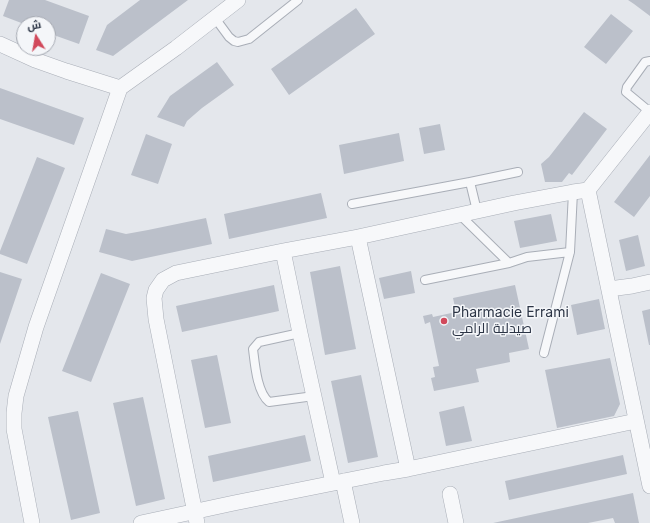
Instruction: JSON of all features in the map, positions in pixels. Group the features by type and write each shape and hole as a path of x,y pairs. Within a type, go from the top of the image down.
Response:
{"street":[{"path":"32,523 14,429 16,396 36,327 120,88 238,0"},
{"path":"0,44 66,71 120,88"},
{"path":"195,517 156,319 154,298 156,290 163,280 176,273 580,191 650,112"},
{"path":"580,191 609,289 636,422 649,476"},
{"path":"358,237 408,469"},
{"path":"283,251 314,396 338,482 352,523"},
{"path":"609,289 650,282"},
{"path":"140,523 195,517 338,482 636,422"},
{"path":"450,494 456,523"}],"lane":[{"path":"215,18 229,37 238,42 249,39 298,0"},
{"path":"650,61 645,62 626,92 650,112"},
{"path":"352,204 518,172"},
{"path":"470,182 477,212"},
{"path":"544,353 570,252 580,191"},
{"path":"460,215 509,263"},
{"path":"425,280 509,263 527,257 570,252"},
{"path":"300,333 259,342 253,349 256,369 262,395 270,402 314,396"}],"building":[{"path":"9,0 45,0 89,16 79,44 56,36 56,16 16,16 16,21 3,16"},
{"path":"140,0 188,0 113,56 96,50 107,25"},
{"path":"628,0 650,0 650,16 634,4"},
{"path":"356,8 375,34 289,95 271,69"},
{"path":"611,14 633,31 606,64 584,47"},
{"path":"217,62 234,85 202,108 187,121 184,127 157,117 170,96"},
{"path":"0,88 84,118 74,145 0,119"},
{"path":"584,112 607,129 572,175 569,173 562,182 545,182 541,164 549,157"},
{"path":"440,124 445,150 424,154 419,128"},
{"path":"399,133 404,161 344,174 339,145"},
{"path":"146,134 172,144 158,184 131,175"},
{"path":"650,155 650,196 634,217 614,202"},
{"path":"37,157 65,168 27,264 0,254 0,251"},
{"path":"321,193 327,218 229,239 224,214"},
{"path":"551,214 557,241 520,248 514,221"},
{"path":"206,218 212,244 132,261 99,252 106,229 126,234"},
{"path":"638,235 645,266 626,271 619,240"},
{"path":"340,266 356,349 325,355 310,272"},
{"path":"411,271 415,293 384,299 379,278"},
{"path":"0,272 22,279 0,344"},
{"path":"101,273 130,284 91,382 62,371"},
{"path":"274,285 279,311 182,332 176,306"},
{"path":"515,285 529,349 509,353 510,362 476,369 479,382 434,391 431,378 435,377 433,367 439,366 430,322 425,324 423,316 432,314 433,317 456,312 453,298"},
{"path":"599,299 605,329 577,335 571,305"},
{"path":"650,309 650,345 649,345 642,311"},
{"path":"217,355 231,423 205,428 191,360"},
{"path":"610,358 620,404 614,416 557,428 545,370"},
{"path":"361,375 378,457 348,463 331,381"},
{"path":"143,397 165,499 136,506 113,403"},
{"path":"464,406 472,441 446,446 439,412"},
{"path":"78,411 100,513 71,520 48,417"},
{"path":"305,435 311,461 213,482 208,456"},
{"path":"623,455 627,474 509,500 505,481"},
{"path":"633,493 639,523 615,523 613,518 588,523 493,523"}],"place":[{"name":"Pharmacie Errami صيدلية الرامي","path":"444,321"}]}
